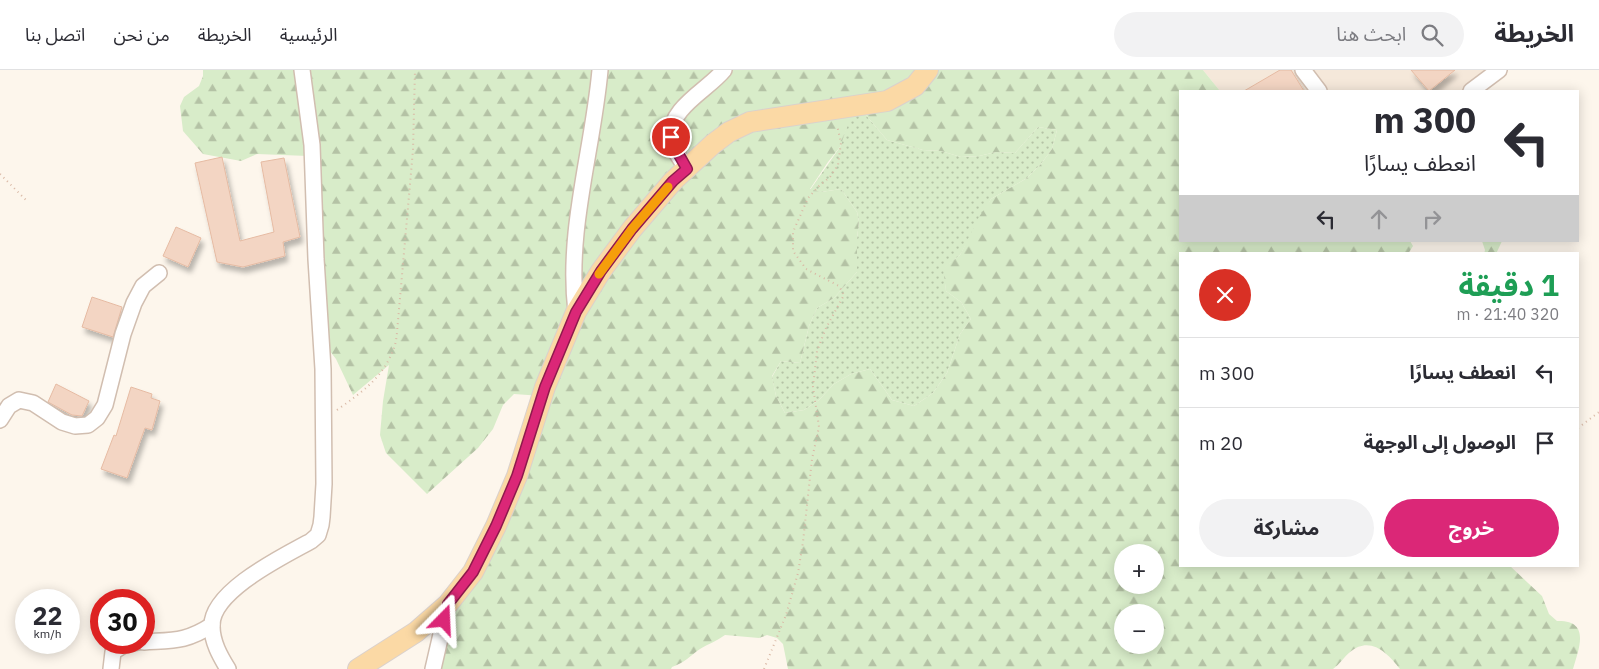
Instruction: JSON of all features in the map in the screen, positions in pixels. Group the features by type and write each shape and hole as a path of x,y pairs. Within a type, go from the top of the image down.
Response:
{"main road":[{"path":"358,669 416,632 448,604 473,572 496,526 517,476 545,387 576,312 601,271 632,229 673,181 713,144 729,132 750,122 887,101 915,86 928,70"}],"street":[{"path":"228,669 218,654 212,625 223,599 247,578 310,541 318,534 321,526 324,484 323,369 316,259 312,146 302,70"},
{"path":"576,312 574,280 580,210 600,70"},
{"path":"687,169 671,137 674,122 684,106 724,70"},
{"path":"1303,70 1317,90"},
{"path":"1472,90 1499,70"},
{"path":"0,420 9,406 20,400 33,403 62,422 75,426 88,425 97,418 105,405 123,334 134,303 143,286 159,273"},
{"path":"433,669 448,604"},
{"path":"155,642 172,641 191,637 212,625"},
{"path":"110,669 113,654"}],"path":[{"path":"324,418 366,389 385,367 394,346 412,150 415,70"},
{"path":"764,669 786,615 798,573 802,550 812,459 819,427 813,388 817,350 826,328 844,295 839,286 806,269 793,251 792,232 808,198 830,177 838,165 841,143 836,109"},
{"path":"0,174 27,201"},
{"path":"1579,427 1599,412"}],"shaded area":[{"path":"1203,70 1503,70 1475,90 1219,90"}],"green space":[{"path":"203,70 1203,70 1219,90 1179,90 1179,242 1411,242 1413,246 1409,252 1179,252 1179,567 1511,567 1542,596 1549,614 1557,621 1575,625 1579,630 1580,644 1573,669 1400,669 1384,652 1378,648 1365,645 1357,647 1350,652 1333,669 788,669 783,644 777,638 767,635 759,638 725,635 671,669 437,669 449,615 542,396 514,394 503,405 493,429 478,448 427,494 386,453 380,435 389,365 353,395 336,359 314,331 307,253 308,156 257,154 241,161 203,154 183,131 180,106 184,97 199,86","holes":["860,108 887,140 923,150 941,151 961,157 979,156 996,152 1015,153 1038,127 1057,130 1052,149 1041,164 1027,178 991,199 979,217 960,255 943,268 946,291 961,302 971,319 960,334 947,373 933,393 914,406 892,400 870,369 851,374 834,384 819,400 804,410 785,413 776,396 772,376 781,361 800,363 809,326 817,308 834,298 857,272 859,221 857,212 841,189 821,192 810,189 840,147 851,116"]},
{"path":"860,108 887,140 923,150 941,151 961,157 979,156 996,152 1015,153 1038,127 1057,130 1052,149 1041,164 1027,178 991,199 960,255 944,268 946,291 961,302 971,319 960,334 947,373 933,393 914,406 892,400 870,369 851,374 834,384 819,400 804,410 785,413 776,396 772,377 781,361 800,363 809,326 817,308 834,298 857,272 859,221 857,212 841,189 821,192 810,190 840,147 850,116"},
{"path":"1482,242 1502,242 1497,252 1484,252"}],"building":[{"path":"1280,70 1291,70 1303,90 1246,90"},
{"path":"1411,70 1455,70 1430,90 1428,90"},
{"path":"222,157 240,241 274,232 261,162 284,158 300,237 283,242 285,256 243,267 217,262 195,163"},
{"path":"176,227 201,238 188,267 163,256"},
{"path":"92,297 122,307 113,337 82,327"},
{"path":"56,384 89,401 82,416 72,415 48,402"},
{"path":"131,387 152,394 151,398 160,401 152,430 145,428 127,478 101,469 114,435 116,436"}],"slow traffic":[{"path":"599,274 632,229 668,187"}],"route":[{"path":"444,620 448,604 473,572 496,526 517,476 545,387 576,312 601,271 632,229 673,181 687,169 671,137"}]}
